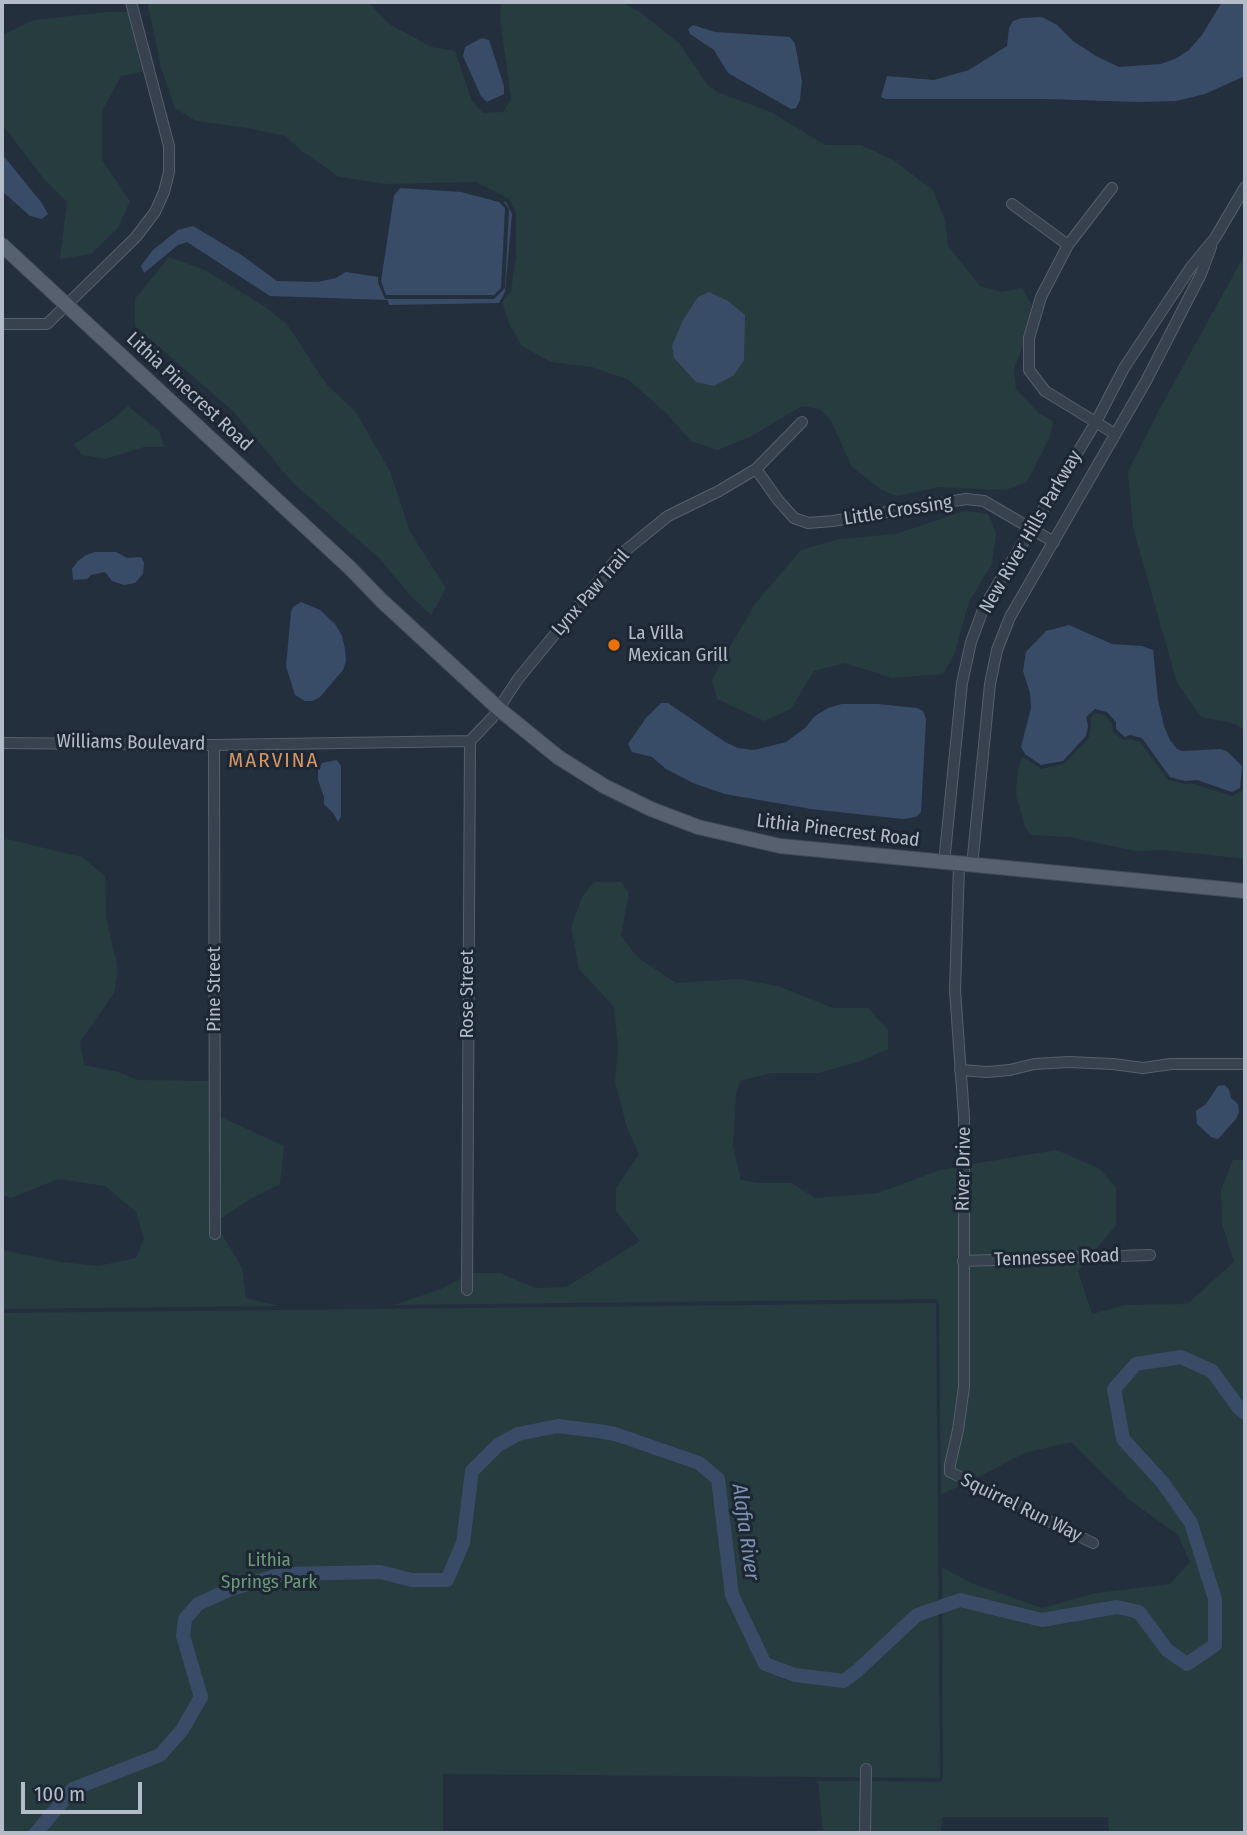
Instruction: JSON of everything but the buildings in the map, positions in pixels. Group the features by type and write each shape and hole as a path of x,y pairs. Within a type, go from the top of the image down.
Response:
{"main road":[{"name":"Lithia Pinecrest Road","path":"2,245 350,568 382,601 501,705 538,742 579,771 631,800 731,836 780,846 1245,889"}],"street":[{"path":"2,324 47,324 68,307 136,237 155,212 164,192 169,172 169,146 131,2"},
{"name":"New River Hills Parkway","path":"958,861 962,683 971,642 984,607 1096,422 1124,368 1191,267 1215,238 1245,187"},
{"path":"1112,188 1068,245 1041,297 1029,338 1029,370 1045,391 1115,434"},
{"path":"1012,204 1068,245"},
{"name":"New River Hills Parkway","path":"958,861 997,650 1010,617 1178,320 1215,238"},
{"name":"Lynx Paw Trail","path":"501,705 518,678 620,555 668,516 756,469 802,422"},
{"name":"Little Crossing","path":"756,469 794,518 808,523 833,522 966,499 984,501 1054,542"},
{"path":"470,741 501,705"},
{"name":"Williams Boulevard","path":"2,743 214,745 470,741"},
{"name":"Rose Street","path":"467,1290 470,741"},
{"name":"Pine Street","path":"214,745 215,1234"},
{"name":"River Drive","path":"950,1472 964,1387 964,1117 955,990 958,861"},
{"path":"960,1070 1010,1070 1034,1064 1069,1062 1143,1068 1173,1064 1245,1064"},
{"name":"Tennessee Road","path":"963,1261 1150,1255"},
{"name":"Squirrel Run Way","path":"950,1472 1093,1543"},
{"path":"865,1833 866,1769"}],"green space":[{"path":"150,2 368,2 389,24 432,47 455,51 471,99 483,113 503,112 511,99 500,18 501,2 621,2 640,12 679,43 707,84 717,92 771,112 825,145 861,145 893,160 933,190 945,220 948,246 980,286 1002,292 1022,288 1031,304 1030,329 1014,368 1016,389 1039,413 1053,421 1050,437 1027,482 1006,490 940,487 897,496 882,490 852,467 831,421 820,409 802,406 750,437 718,450 691,441 666,413 629,380 592,367 551,362 522,346 510,326 502,302 511,291 516,256 516,212 509,199 476,182 386,184 339,177 285,136 196,121 175,108 161,67 148,6"},
{"path":"129,12 145,71 121,76 102,111 102,160 130,201 118,228 91,254 60,259 67,202 44,179 2,124 2,35 34,20"},
{"path":"1245,254 1245,731 1236,724 1201,717 1177,683 1133,528 1128,471"},
{"path":"169,257 205,270 264,306 287,324 327,385 355,411 390,471 410,532 446,588 431,615 379,558 293,483 234,412 135,326 135,299"},
{"path":"128,406 160,432 164,447 144,447 105,459 82,455 74,444"},
{"path":"965,511 988,514 996,533 992,564 969,602 954,655 943,674 892,678 845,663 814,671 791,709 764,721 717,699 712,680 728,650 755,604 801,550 840,539 895,534"},
{"path":"1095,713 1105,715 1112,724 1113,732 1123,740 1140,742 1168,780 1194,784 1232,796 1244,789 1245,767 1245,859 1165,850 1135,851 1069,837 1031,835 1025,827 1016,794 1022,756 1041,769 1064,764 1089,738 1090,718"},
{"path":"7,839 82,857 105,876 106,917 118,970 114,993 80,1042 84,1065 119,1072 137,1080 211,1081 211,1239 219,1239 220,1231 242,1268 246,1298 279,1306 2,1309 2,1250 98,1266 136,1258 144,1239 136,1212 105,1186 58,1179 11,1198 2,1195 2,841"},
{"path":"594,882 621,882 629,893 621,935 637,957 676,983 739,979 778,986 833,1008 868,1008 888,1030 888,1049 861,1061 818,1073 771,1073 740,1081 736,1096 733,1146 741,1180 792,1183 815,1198 878,1193 940,1170 959,1167 960,1387 945,1474 961,1485 941,1495 939,1303 936,1299 394,1305 441,1289 462,1278 462,1295 470,1295 472,1273 500,1273 535,1288 566,1287 640,1241 616,1211 616,1188 639,1154 627,1128 615,1082 618,1045 614,1007 579,969 571,928 582,897"},
{"path":"219,1082 221,1117 284,1146 280,1184 220,1219"},
{"path":"1057,1150 1100,1169 1116,1187 1116,1225 1094,1252 967,1256 967,1165"},
{"path":"1233,1160 1245,1160 1245,1833 1109,1833 1108,1817 942,1817 941,1833 869,1833 870,1781 941,1782 943,1778 942,1567 971,1583 1042,1608 1096,1593 1170,1584 1190,1562 1178,1535 1131,1501 1071,1442 1025,1453 972,1480 954,1470 967,1265 1085,1262 1078,1271 1092,1314 1125,1305 1187,1304 1234,1262 1222,1224 1221,1190"},
{"name":"Lithia Springs Park","path":"936,1303 940,1778 443,1774 443,1833 2,1833 2,1313"},
{"path":"818,1781 861,1781 861,1833 823,1833"}],"water":[{"path":"1222,2 1245,2 1245,76 1205,94 1176,101 1138,102 881,97 887,76 934,80 969,70 1007,46 1009,28 1013,21 1022,18 1042,17 1057,25 1073,41 1096,56 1119,67 1161,64 1189,50 1202,35"},
{"path":"693,25 715,32 790,37 795,44 802,81 800,100 796,108 791,109 728,73 714,50 690,34 688,29"},
{"path":"482,38 489,40 504,86 504,94 487,102 481,96 463,56 465,47"},
{"path":"2,154 41,202 48,214 42,219 30,216 2,191"},
{"path":"400,188 461,192 499,202 505,208 501,288 494,295 386,295 381,281 394,196"},
{"path":"506,202 512,214 505,292 499,303 389,305 388,300 270,296 187,242 178,245 144,273 141,266 153,250 178,230 193,226 243,256 277,281 318,282 336,278 346,272 378,277 385,299 494,299 505,288 509,209"},
{"path":"709,292 728,301 745,315 744,360 734,375 714,386 696,382 674,358 672,346 682,322 698,297"},
{"path":"95,552 116,552 127,558 141,557 144,563 143,574 135,583 124,585 112,581 105,572 91,575 87,579 73,580 72,569 78,561"},
{"path":"301,602 320,610 335,624 345,649 346,661 343,670 320,697 312,701 305,701 295,695 286,666 291,612 293,607"},
{"path":"1069,625 1112,644 1142,646 1153,650 1158,700 1170,740 1182,751 1221,749 1228,752 1242,766 1240,788 1232,792 1197,780 1185,781 1170,777 1142,738 1130,735 1125,737 1116,729 1116,722 1107,712 1095,709 1086,717 1086,736 1063,761 1041,765 1025,754 1021,747 1031,708 1030,693 1023,671 1026,652 1046,631"},
{"path":"661,703 668,703 725,742 738,748 754,750 786,742 805,728 815,716 842,704 917,708 923,711 926,719 921,812 916,817 903,819 811,809 725,794 693,783 666,769 652,757 632,752 628,744 646,718"},
{"path":"337,760 341,766 341,816 338,822 324,804 318,780 318,770 322,763"},
{"path":"1225,1085 1231,1098 1238,1104 1239,1112 1218,1139 1211,1137 1197,1124 1196,1111 1206,1104 1218,1086"}],"waterway":[{"name":"Alafia River","path":"36,1833 73,1789 160,1755 182,1730 201,1697 183,1636 185,1619 198,1604 231,1589 283,1574 380,1572 412,1580 447,1580 463,1543 472,1471 498,1445 518,1434 558,1426 598,1431 615,1434 699,1463 718,1479 732,1595 765,1664 795,1675 844,1681 917,1615 960,1600 1042,1620 1117,1607 1139,1612 1167,1650 1187,1664 1215,1645 1215,1599 1191,1523 1163,1483 1123,1439 1114,1389 1136,1364 1181,1357 1212,1371 1245,1413"}],"place":[{"name":"La Villa Mexican Grill","path":"614,645"}],"district":[{"name":"MARVINA","path":"274,761"}]}
